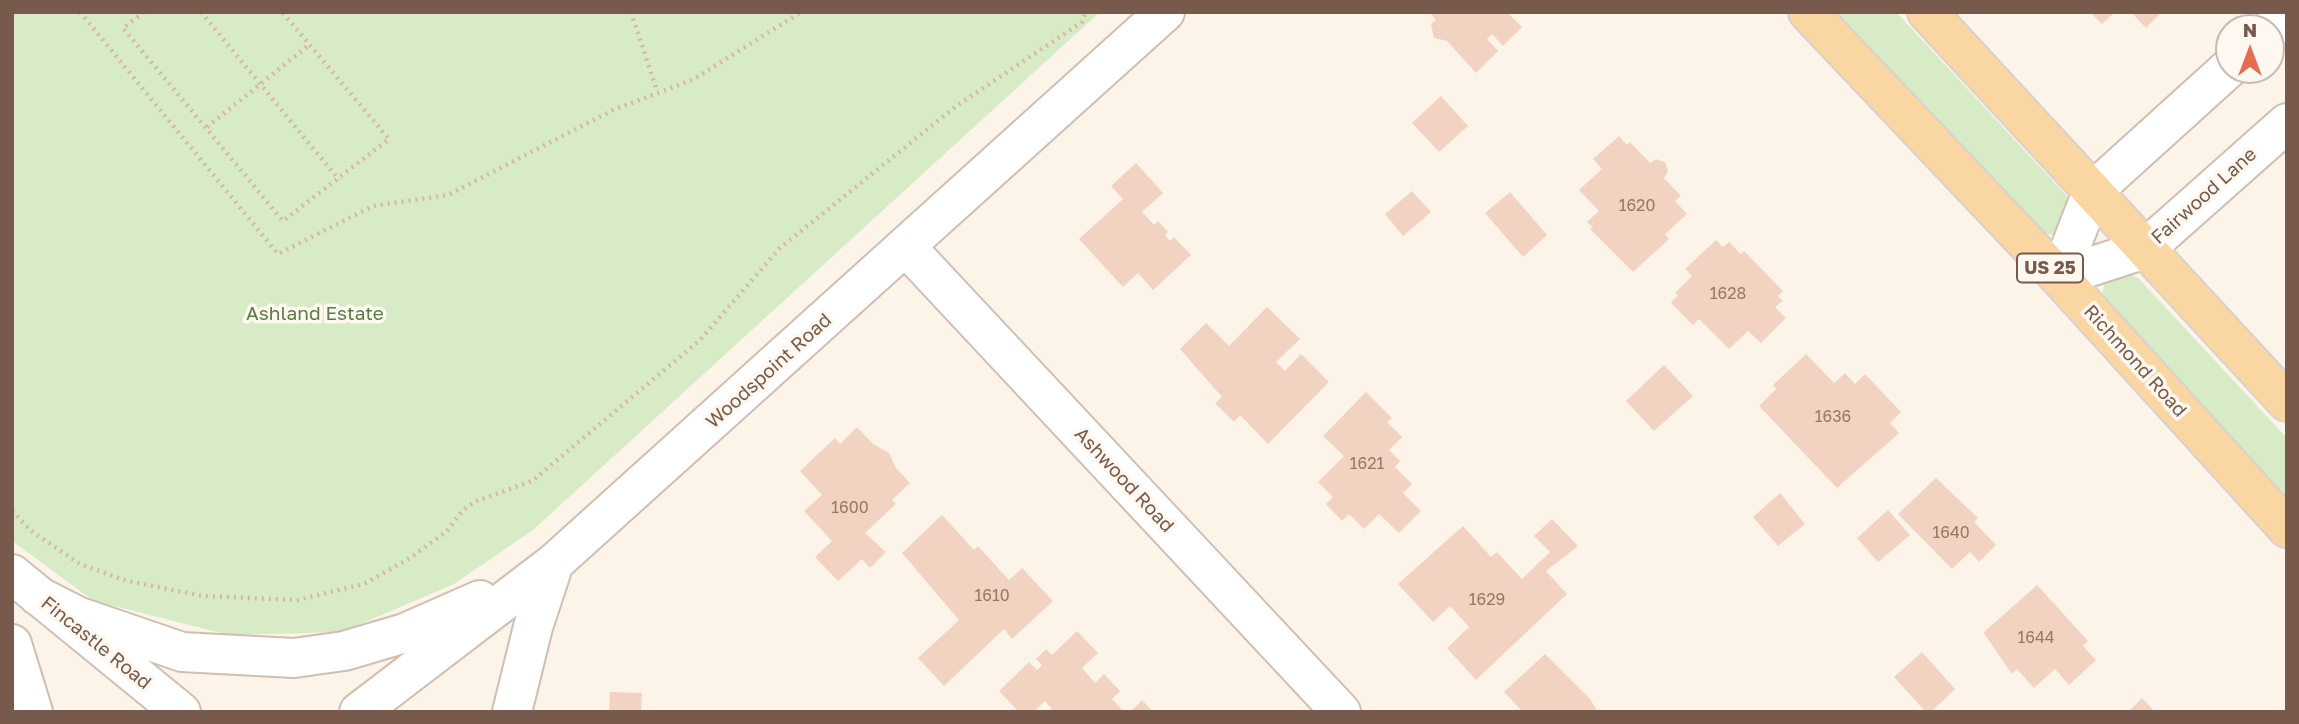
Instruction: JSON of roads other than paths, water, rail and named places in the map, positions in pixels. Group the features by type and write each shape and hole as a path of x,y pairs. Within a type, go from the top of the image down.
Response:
{"main road":[{"name":"Richmond Road","path":"1808,12 2059,277 2287,528"},
{"path":"1927,12 2287,402"}],"street":[{"name":"Woodspoint Road","path":"359,712 554,563 907,248 1165,12"},
{"path":"2059,277 2092,192 2215,81"},
{"name":"Fairwood Lane","path":"2059,277 2145,249 2287,123"},
{"name":"Ashwood Road","path":"907,248 1341,712"},
{"path":"25,585 78,616 182,652 294,658 344,651 405,633 554,563"},
{"path":"513,712 533,627 554,563"},
{"name":"Fincastle Road","path":"25,585 181,712"},
{"path":"12,644 33,712"}],"park label":[{"name":"Ashland Estate","path":"315,314"}]}
